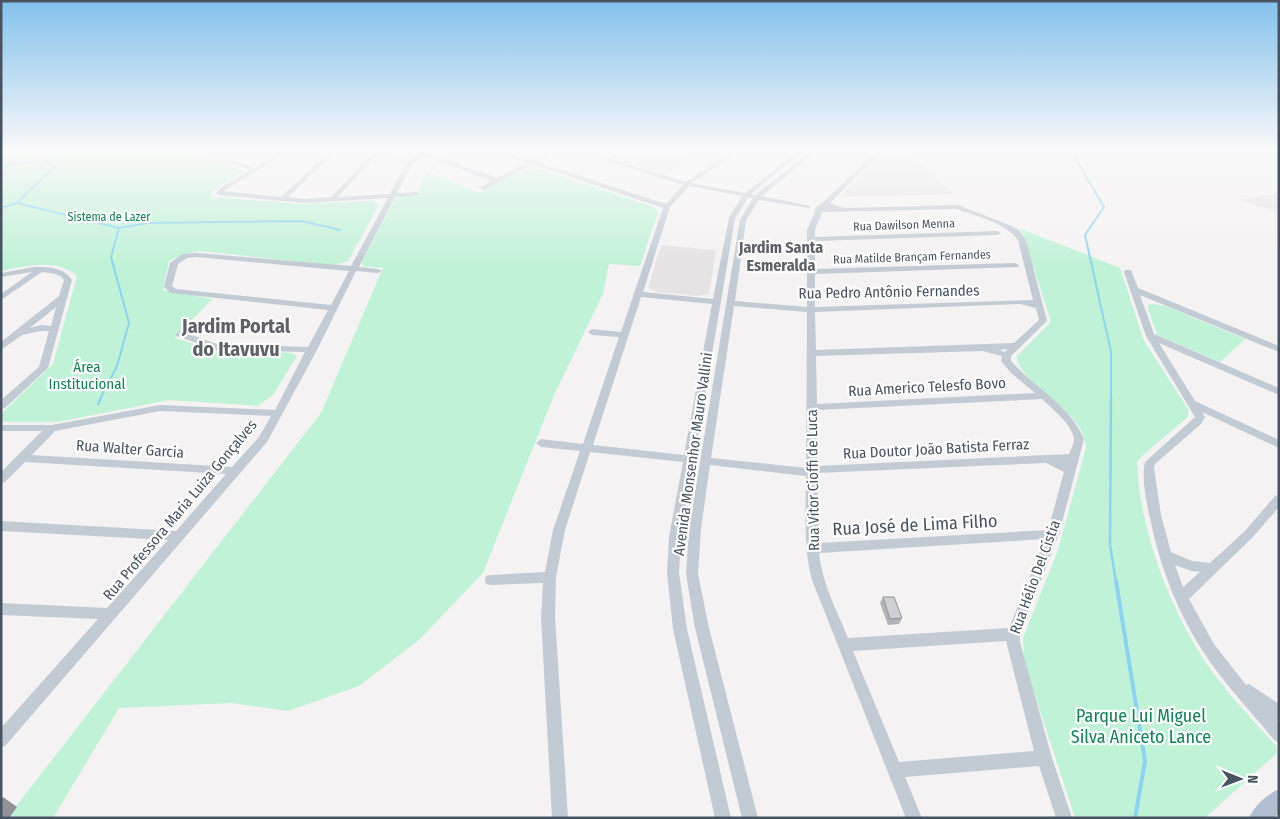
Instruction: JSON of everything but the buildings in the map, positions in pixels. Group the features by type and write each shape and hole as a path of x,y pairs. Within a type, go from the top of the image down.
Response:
{"main road":[{"path":"1259,818 1279,798"}],"street":[{"path":"222,189 219,193 305,201 416,194"},
{"path":"283,199 293,189"},
{"path":"332,200 342,189"},
{"name":"Rua Professora Maria Luiza Gonçalves","path":"1,740 263,439 312,350 352,269 395,189"},
{"path":"612,189 667,208"},
{"path":"560,818 548,617 550,577 559,530 585,447 667,208 683,189"},
{"path":"715,189 818,207 848,210 962,208 1016,233 1029,267 1042,321 1011,351 983,348 812,353"},
{"name":"Avenida Monsenhor Mauro Vallini","path":"723,818 680,629 674,573 675,537 732,218 759,189"},
{"name":"Avenida Monsenhor Mauro Vallini","path":"750,818 702,628 692,574 695,529 743,220 752,196 761,189"},
{"name":"Rua Vitor Cioffi de Luca","path":"838,189 818,207 812,223 810,239 814,548 818,580 914,818"},
{"path":"818,207 848,210"},
{"name":"Rua Dawilson Menna","path":"810,239 1016,233"},
{"path":"334,308 174,291 168,287 171,273 177,260 196,255 378,271"},
{"name":"Rua Matilde Brançam Fernandes","path":"810,272 1015,265 1029,267"},
{"path":"1,275 40,270 59,272 65,275 68,280 43,368 1,406"},
{"path":"1,298 40,270"},
{"path":"1128,272 1150,336 1194,404 1200,417 1197,422 1150,462 1149,468 1155,515 1165,555 1182,597 1208,648 1279,735"},
{"path":"1135,290 1279,349"},
{"path":"638,294 716,302"},
{"path":"1,346 63,297"},
{"name":"Rua Pedro Antônio Fernandes","path":"730,303 812,310 1020,302 1039,304"},
{"path":"17,334 40,328 54,329"},
{"path":"592,332 624,335"},
{"path":"180,334 216,347 312,350"},
{"path":"1150,336 1279,392"},
{"name":"Rua Hélio Del Cístia","path":"1011,351 1006,361 1009,365 1043,396 1077,432 1078,439 1050,540 1013,638 1044,758 1064,818"},
{"path":"1165,359 1171,353 1194,355"},
{"name":"Rua Americo Telesfo Bovo","path":"812,407 1043,396"},
{"path":"1194,404 1279,444"},
{"path":"1,428 52,428 160,408 278,413"},
{"path":"1,479 52,428"},
{"path":"541,442 688,459"},
{"name":"Rua Walter Garcia","path":"22,458 235,471"},
{"name":"Rua Doutor João Batista Ferraz","path":"1048,458 1069,470"},
{"name":"Rua Doutor João Batista Ferraz","path":"706,461 804,473 1072,458"},
{"path":"1182,597 1249,534 1279,499"},
{"path":"1,526 178,536"},
{"name":"Rua José de Lima Filho","path":"814,548 1019,537 1050,540"},
{"path":"1165,555 1191,566 1213,568"},
{"path":"491,580 550,577"},
{"path":"1,609 110,614"},
{"path":"844,646 989,634 1013,638"},
{"path":"1234,680 1279,713"},
{"path":"894,770 1044,758"}],"shaded area":[{"path":"848,189 949,189 954,194 840,197"},
{"path":"1274,194 1279,194 1279,212 1239,200"},
{"path":"661,245 716,250 709,294 698,296 656,292 648,288"}],"green space":[{"path":"1,189 214,189 211,191 212,197 302,204 371,201 379,205 348,261 333,265 200,251 182,255 169,261 163,290 212,299 175,338 213,350 291,353 297,356 273,395 258,406 169,400 58,422 8,422 1,420 1,414 53,364 77,276 69,270 51,265 1,271"},
{"path":"419,189 470,189 480,193 485,189 600,189 654,207 658,212 640,266 609,264 603,294 555,393 483,573 420,639 359,686 288,711 232,703 119,708 53,818 7,818 321,413 383,268 363,266 362,262 396,197 416,195"},
{"name":"Parque Lui Miguel Silva Aniceto Lance","path":"1021,229 1120,268 1144,341 1188,409 1188,417 1137,462 1139,487 1149,536 1156,560 1175,608 1199,652 1225,689 1276,746 1277,753 1205,818 1075,818 1024,662 1023,638 1058,550 1086,448 1083,434 1075,421 1028,376 1020,366 1017,356 1050,323"},
{"path":"1148,305 1165,306 1245,339 1220,362 1157,335 1148,308"}],"waterway":[{"path":"17,203 31,189"},
{"path":"1094,189 1104,207 1085,235 1111,352 1111,398"},
{"path":"1,208 17,203"},
{"path":"17,203 119,228"},
{"path":"119,228 148,223 302,221 340,230"},
{"path":"100,399 117,366 129,323 111,257 119,228"},
{"path":"98,404 101,398"},
{"path":"1111,398 1110,545 1116,582"},
{"path":"1116,581 1145,761 1135,818"}],"district":[{"name":"Jardim Santa Esmeralda","path":"781,256"},
{"name":"Jardim Portal do Itavuvu","path":"236,338"}],"park label":[{"name":"Sistema de Lazer","path":"109,217"},
{"name":"Área Institucional","path":"87,376"}]}
